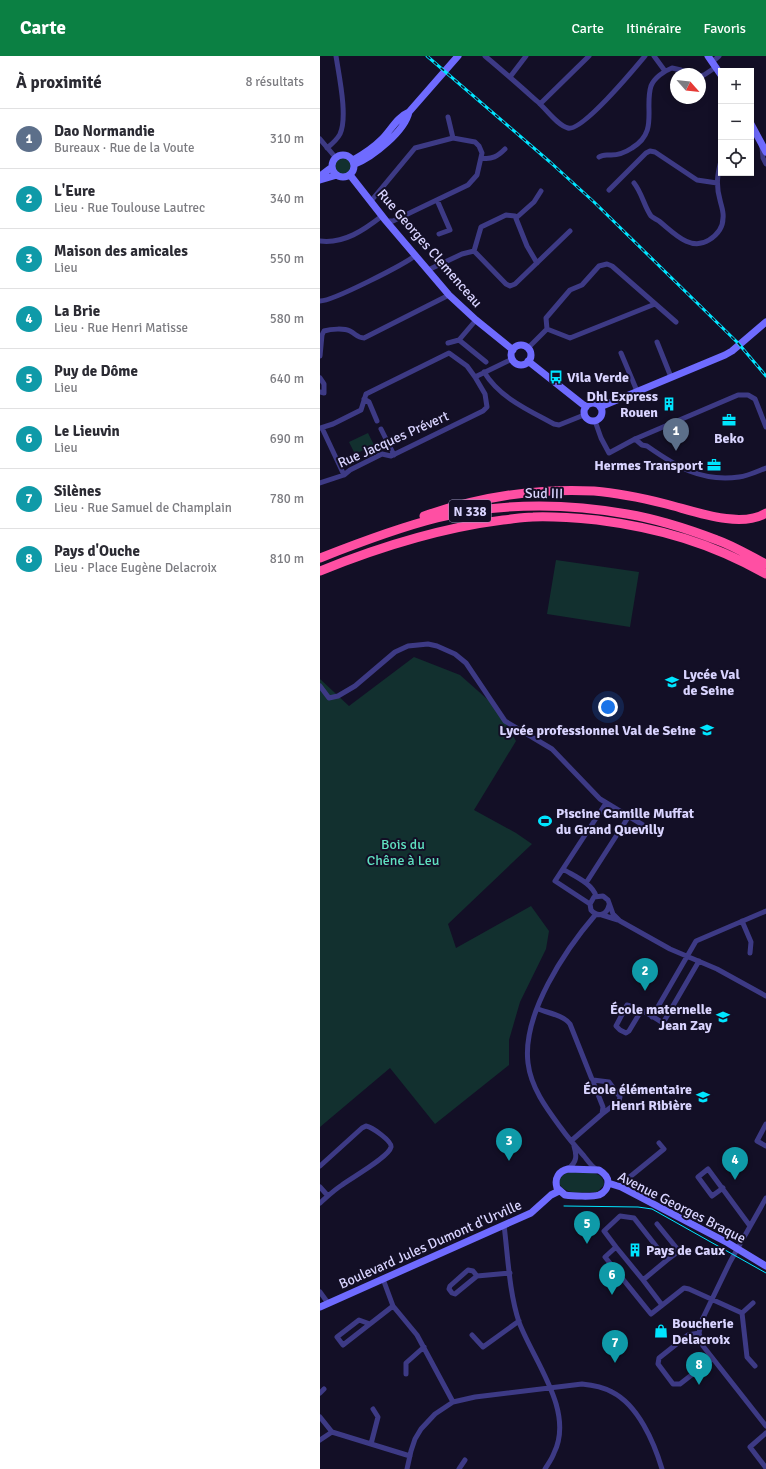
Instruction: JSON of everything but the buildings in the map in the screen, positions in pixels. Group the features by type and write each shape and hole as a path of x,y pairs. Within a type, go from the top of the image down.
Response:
{"highway":[{"path":"358,543 406,522 478,500 551,492 595,491 634,496 718,517 742,520 760,517 766,513"},
{"name":"Sud III","path":"320,558 358,543 418,523 473,511 529,506 574,508 627,514 668,524 718,540 766,570"},
{"name":"Sud III","path":"320,571 418,536 478,523 533,517 574,518 658,530 692,540 766,570"}],"street":[{"path":"327,148 336,140 343,125 343,104 336,56"},
{"path":"354,162 376,144 403,114 409,112 458,56"},
{"path":"485,56 540,104 560,124 569,129 576,127 606,101 645,56"},
{"path":"510,77 526,56"},
{"path":"540,104 589,56"},
{"path":"654,56 665,71"},
{"path":"718,71 712,62 720,56"},
{"path":"599,156 603,154 613,155 627,151 638,144 644,137 650,115 650,94 652,84 665,71 670,69"},
{"path":"448,117 453,138"},
{"path":"754,131 764,148 763,158 766,164"},
{"path":"320,240 330,242 349,237 384,219 393,220 468,186 477,175 482,153 480,146 475,142 453,138 415,148 371,201"},
{"path":"320,139 336,158"},
{"path":"481,158 491,159 498,156 505,149"},
{"path":"609,190 646,153 650,151 654,152 697,180 717,183"},
{"path":"320,176 332,167 333,162 340,155 345,155 354,162 355,168 350,175 344,178 337,176 320,180"},
{"path":"332,167 337,176"},
{"path":"634,184 638,188 652,217 681,239 698,244 706,242 714,237 722,226 724,217 717,188 718,170"},
{"name":"Rue Georges Clemenceau","path":"350,175 384,219 449,295 476,320 513,350"},
{"path":"516,218 534,202 541,191"},
{"path":"437,200 450,230 439,234"},
{"path":"474,251 481,227 506,215 515,216 527,246 537,263"},
{"path":"474,251 506,284 510,286 515,284 570,231"},
{"path":"428,270 462,254 474,251"},
{"path":"320,300 329,299 364,283 407,262 416,255"},
{"path":"547,329 546,318 570,290 582,285 599,266 607,264 612,266 676,322"},
{"path":"320,356 324,331 329,329 350,330 356,336 364,338 449,295"},
{"path":"547,329 570,338 656,304"},
{"path":"448,344 459,340 476,320"},
{"path":"600,407 732,351 766,322"},
{"path":"528,348 547,329"},
{"path":"459,340 486,362"},
{"path":"656,342 671,377"},
{"path":"519,345 528,348 531,356 528,361 517,364 512,359 511,354 513,350 519,345"},
{"name":"Rue Jacques Prévert","path":"320,483 344,475 350,470 382,454 391,456 394,455 483,411 487,407 486,399 475,377 467,366 449,353 366,394 364,399"},
{"path":"621,353 637,391"},
{"path":"475,377 512,359"},
{"path":"528,361 586,407"},
{"path":"484,372 490,382 506,396 524,408 554,424 559,425 584,416"},
{"path":"320,378 324,384 324,393 320,392"},
{"path":"595,421 601,438 609,453 738,395 748,395 755,399 766,427"},
{"path":"344,475 321,428 362,410 364,399 369,402 377,421"},
{"path":"584,416 586,407 593,403 600,407"},
{"path":"595,421 601,415 600,407"},
{"path":"584,416 590,421 595,421"},
{"path":"381,429 394,455"},
{"path":"636,440 680,467 705,477 740,477 766,468"},
{"path":"320,686 329,698 338,696 355,686 395,652 408,646 428,644 438,646 455,654 466,663 505,721 555,752 600,799 643,825"},
{"path":"590,904 555,881 606,803"},
{"path":"586,884 629,816"},
{"path":"563,869 586,884 596,893 596,896"},
{"path":"620,921 613,914 606,898 596,896 592,899 590,904 591,910 596,914 620,921 670,949 717,969 766,996"},
{"path":"602,915 606,912 609,905"},
{"path":"652,1017 696,941 766,911"},
{"path":"572,1143 577,1156 576,1160 573,1165 560,1173 556,1179 556,1186 559,1191 569,1196 598,1195 605,1191 608,1183 606,1177 602,1172 592,1166 572,1143 545,1105 532,1078 528,1064 529,1042 538,1009 556,968 596,914"},
{"path":"742,921 751,942 750,953"},
{"path":"641,1011 630,1030 626,1033 616,1026 627,1005 641,1011 663,1023 699,962"},
{"path":"538,1009 567,1020 570,1024 603,1107 602,1114"},
{"path":"572,1143 602,1114 619,1101 620,1097 609,1082 593,1080"},
{"path":"766,1124 757,1141 766,1146"},
{"path":"320,1166 366,1126 371,1127 390,1142 391,1146 389,1150 380,1159 340,1186 320,1203"},
{"path":"621,1187 626,1180 664,1149 659,1143"},
{"path":"568,1169 598,1170"},
{"path":"723,1188 712,1196 698,1177 708,1169 723,1188 750,1226"},
{"name":"Avenue Georges Braque","path":"608,1183 621,1187 728,1243 766,1266"},
{"path":"320,1187 328,1196"},
{"name":"Boulevard Jules Dumont d'Urville","path":"320,1307 535,1211 547,1198 559,1191"},
{"path":"766,1198 702,1320 699,1333 703,1346 766,1426"},
{"path":"662,1305 604,1231 620,1216 634,1218 667,1260"},
{"path":"643,1280 678,1251 657,1224"},
{"path":"504,1225 510,1273 519,1321 533,1354 551,1387 558,1414 559,1431 557,1444 554,1454 545,1469"},
{"path":"616,1247 605,1257 651,1314 684,1288 742,1313"},
{"path":"478,1276 472,1271 468,1270 448,1289 455,1294 478,1276 510,1273"},
{"path":"383,1279 394,1306 417,1335 453,1402"},
{"name":"Boulevard Jules Dumont d'Urville","path":"320,1292 328,1303"},
{"path":"742,1313 753,1303"},
{"path":"370,1324 359,1320 336,1337 343,1345 394,1306"},
{"path":"742,1313 747,1357 755,1366"},
{"path":"472,1335 483,1347 519,1321"},
{"path":"699,1333 688,1335 659,1358 658,1364 673,1384 676,1385 680,1384 712,1358"},
{"path":"406,1374 406,1363 424,1347"},
{"path":"407,1469 415,1439 421,1429 436,1414 453,1402 475,1397 582,1384 597,1386 612,1391 625,1400 635,1411 649,1436 662,1469"},
{"path":"371,1444 378,1417 373,1409"},
{"path":"320,1416 332,1432 410,1456"},
{"path":"320,1440 332,1432"},
{"path":"766,1433 750,1447 766,1468"},
{"path":"459,1469 465,1460"}],"green space":[{"path":"343,158 350,163 351,166 346,173 343,174 336,169 335,166 340,159"},
{"path":"368,433 374,445 355,454 349,442"},
{"path":"556,560 639,572 630,627 547,614"},
{"name":"Bois du Chêne à Leu","path":"414,657 460,675 495,706 516,741 474,810 516,833 532,844 448,924 456,948 531,906 549,931 546,949 520,1002 509,1040 509,1065 435,1124 390,1068 320,1127 320,679 349,706"},
{"path":"572,1172 597,1174 601,1176 604,1185 597,1192 570,1192 559,1183 563,1175"}],"tram line":[{"path":"564,1206 638,1207 652,1209 766,1273"}],"railway":[{"path":"427,56 594,202 738,343 766,376"}],"place":[{"name":"Vila Verde","path":"556,377"},
{"name":"Dhl Express Rouen","path":"669,404"},
{"name":"Beko","path":"729,420"},
{"name":"Dao Normandie","path":"676,451"},
{"name":"Hermes Transport","path":"714,465"},
{"name":"Lycée Val de Seine","path":"672,682"},
{"name":"Lycée professionnel Val de Seine","path":"707,730"},
{"name":"Piscine Camille Muffat du Grand Quevilly","path":"545,821"},
{"name":"L'Eure","path":"645,991"},
{"name":"École maternelle Jean Zay","path":"723,1017"},
{"name":"École élémentaire Henri Ribière","path":"703,1097"},
{"name":"Maison des amicales","path":"509,1161"},
{"name":"La Brie","path":"735,1180"},
{"name":"Puy de Dôme","path":"587,1244"},
{"name":"Pays de Caux","path":"635,1250"},
{"name":"Le Lieuvin","path":"612,1295"},
{"name":"Boucherie Delacroix","path":"661,1331"},
{"name":"Silènes","path":"615,1363"},
{"name":"Pays d'Ouche","path":"699,1385"}]}
